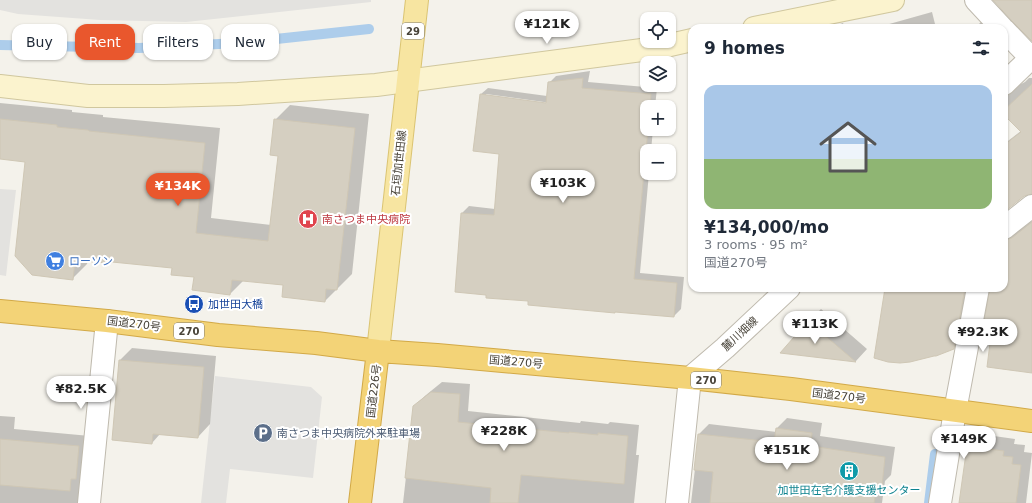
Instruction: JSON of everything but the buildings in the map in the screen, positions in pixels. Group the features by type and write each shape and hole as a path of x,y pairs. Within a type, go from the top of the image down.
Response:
{"highway":[{"name":"国道270号","path":"0,311 107,321 218,335 316,343 378,351 690,378 792,389 1032,421"},
{"name":"国道226号","path":"360,503 378,351"}],"main road":[{"name":"石垣加世田線","path":"378,351 417,0"}],"street":[{"path":"774,24 893,0"},
{"path":"976,0 998,24"},
{"path":"1008,34 1032,58 1008,80"},
{"path":"0,86 88,96 148,96 238,94 376,85 409,72 657,48 688,41"},
{"path":"1008,225 1032,206"},
{"name":"麓川畑線","path":"690,378 725,348 785,292"},
{"path":"940,503 955,411 977,292"},
{"path":"89,503 107,321"},
{"path":"677,503 690,378"}],"shaded area":[{"path":"0,0 371,0 371,2 186,22 100,20 18,14 0,10"},
{"path":"0,189 16,190 6,276 0,275"},
{"name":"南さつま中央病院外来駐車場","path":"215,376 311,387 322,397 313,478 230,469 226,503 201,503"}],"waterway":[{"path":"0,45 139,48 239,43 369,29"},
{"path":"929,503 935,454"}],"place":[{"name":"南さつま中央病院","path":"308,219"},
{"name":"ローソン","path":"55,261"},
{"name":"加世田大橋","path":"194,304"},
{"name":"南さつま中央病院外来駐車場","path":"263,433"},
{"name":"加世田在宅介護支援センター","path":"849,471"}]}
